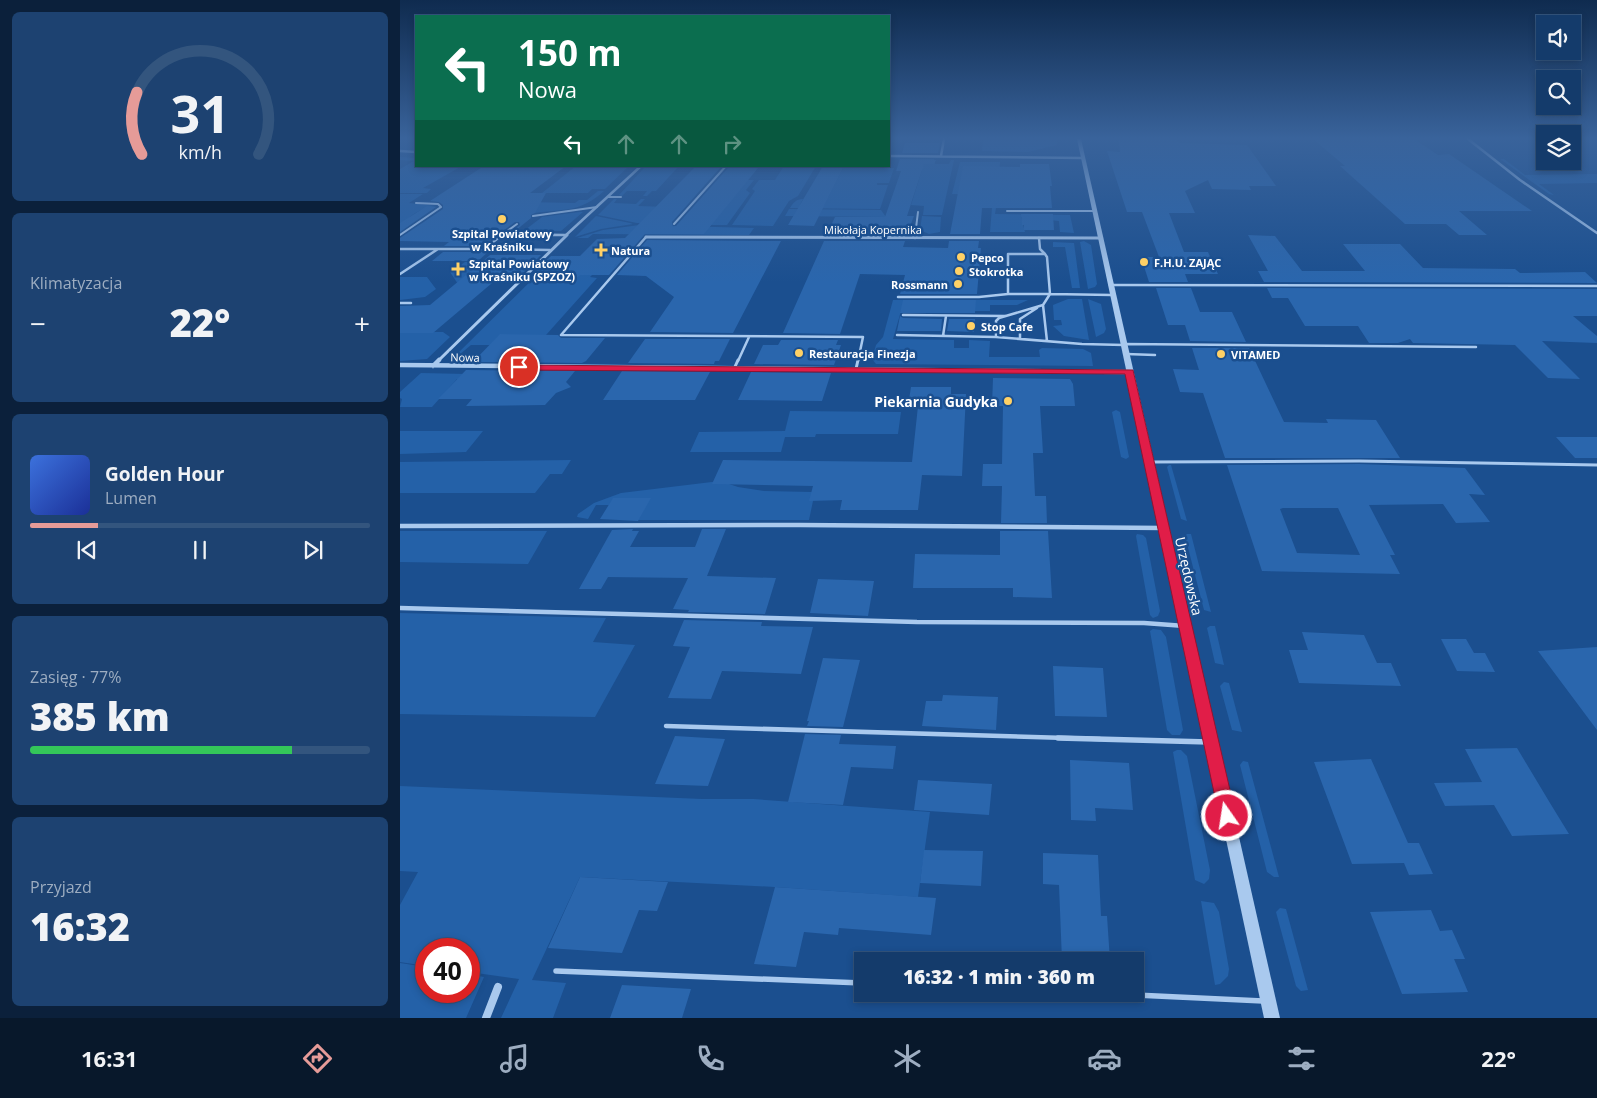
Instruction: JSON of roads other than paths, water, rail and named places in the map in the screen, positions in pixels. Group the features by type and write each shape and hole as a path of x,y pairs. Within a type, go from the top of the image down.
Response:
{"street":[{"path":"432,366 550,250 619,187"},
{"name":"Urzędowska","path":"1089,187 1272,1018"},
{"path":"1530,187 1597,232"},
{"name":"Mikołaja Kopernika","path":"646,237 1100,238"},
{"name":"Nowa","path":"400,365 1129,372"},
{"path":"486,1018 498,987"}],"lane":[{"path":"674,224 708,187"},
{"path":"608,197 621,197"},
{"path":"400,235 441,207 438,204 416,203"},
{"path":"533,216 597,207"},
{"path":"1006,211 1094,212"},
{"path":"915,238 918,212"},
{"path":"484,249 517,224"},
{"path":"503,234 566,235"},
{"path":"646,237 561,335 864,337 856,369"},
{"path":"1020,339 1020,319 1043,305 1050,294 1047,257 1040,249 1039,238"},
{"path":"400,249 550,250"},
{"path":"400,274 438,249"},
{"path":"1008,294 1008,254 1045,254"},
{"path":"1110,285 1597,286"},
{"path":"898,297 979,297 1008,294 1112,295"},
{"path":"400,303 411,303"},
{"path":"996,336 996,321 1005,316 1043,305"},
{"path":"1043,305 1048,341"},
{"path":"903,315 1005,316"},
{"path":"944,336 946,316"},
{"path":"897,335 996,336 1048,341 1124,344 1394,348 1405,346 1476,347"},
{"path":"734,369 749,336"},
{"path":"1126,354 1155,355"},
{"path":"1149,462 1359,461 1597,465"},
{"path":"400,526 810,525 1163,528"},
{"path":"400,608 917,622 1185,626"},
{"path":"666,726 1211,742"},
{"path":"556,971 854,983"},
{"path":"1144,995 1268,1001"}],"place":[{"name":"Szpital Powiatowy w Kraśniku","path":"502,219"},
{"name":"Natura","path":"601,250"},
{"name":"Pepco","path":"961,257"},
{"name":"F.H.U. ZAJĄC","path":"1144,262"},
{"name":"Szpital Powiatowy w Kraśniku (SPZOZ)","path":"458,269"},
{"name":"Stokrotka","path":"959,271"},
{"name":"Rossmann","path":"958,284"},
{"name":"Stop Cafe","path":"971,326"},
{"name":"Restauracja Finezja","path":"799,353"},
{"name":"VITAMED","path":"1221,354"},
{"name":"Piekarnia Gudyka","path":"1008,401"}]}
